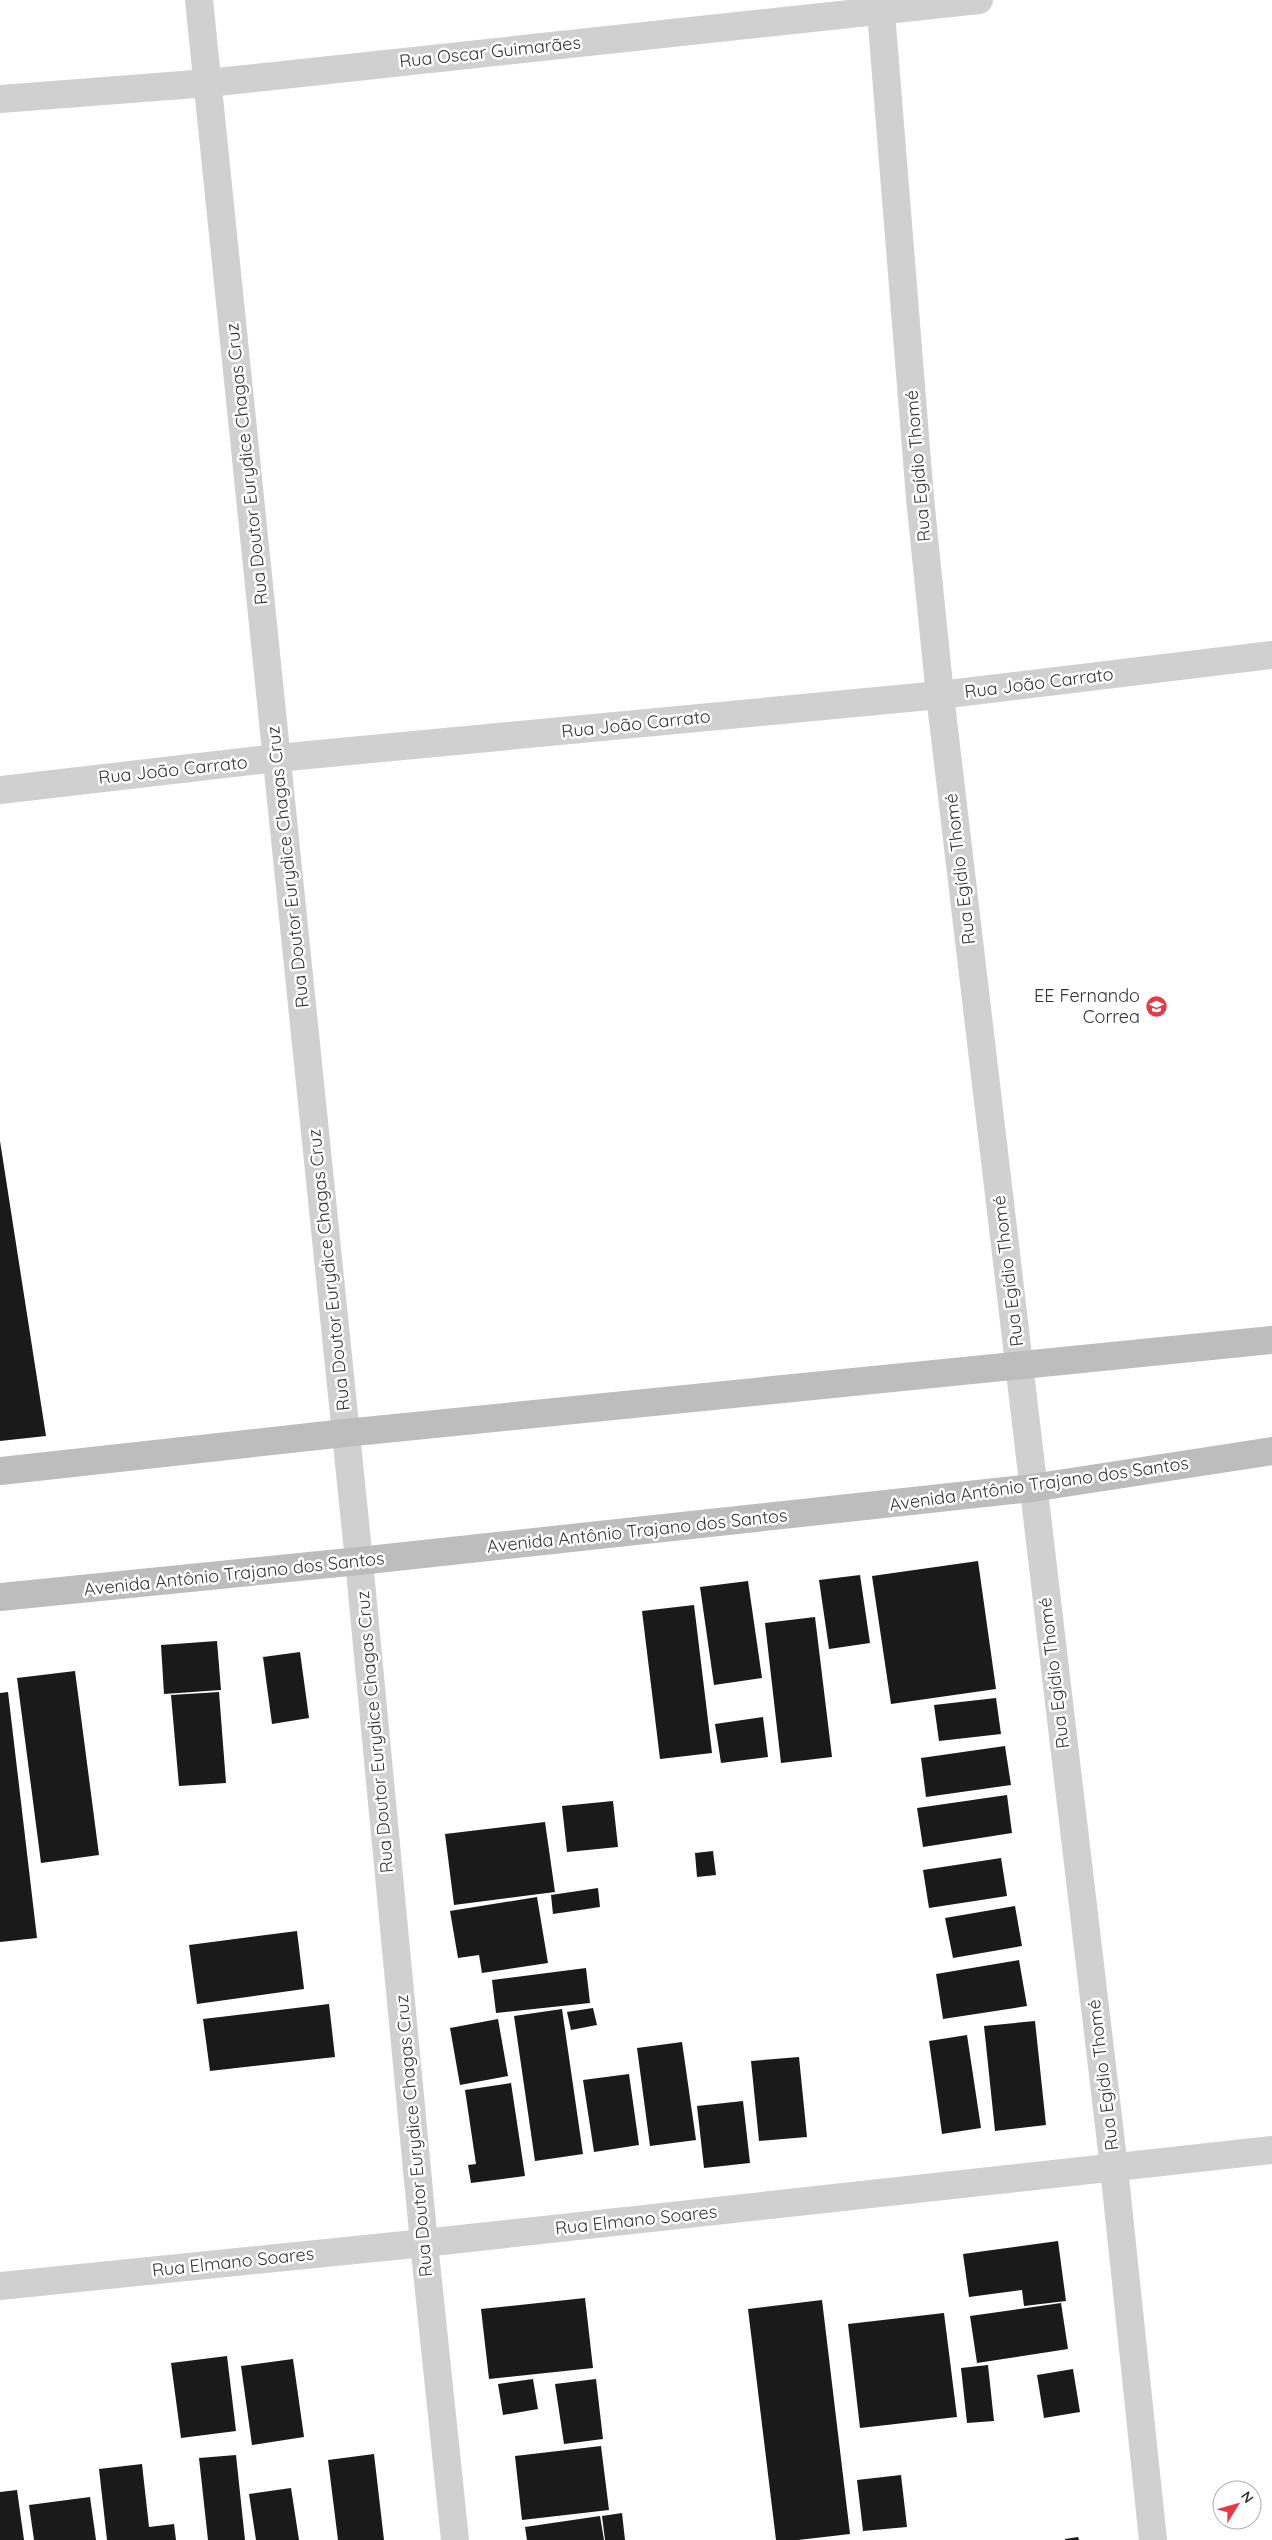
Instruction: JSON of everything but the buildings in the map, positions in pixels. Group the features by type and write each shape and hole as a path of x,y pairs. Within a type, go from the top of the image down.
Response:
{"main road":[{"path":"0,1471 345,1433 1272,1340"},
{"name":"Avenida Antônio Trajano dos Santos","path":"0,1597 359,1561 1032,1488 1272,1451"}],"street":[{"name":"Rua Doutor Eurydice Chagas Cruz","path":"199,0 359,1561 424,2243 455,2540"},
{"name":"Rua Oscar Guimarães","path":"0,99 208,83 880,5 978,0"},
{"name":"Rua Egídio Thomé","path":"880,5 920,498 940,695 1032,1488 1114,2168 1153,2540"},
{"name":"Rua João Carrato","path":"0,790 277,758 940,695 1272,655"},
{"name":"Rua Elmano Soares","path":"0,2286 424,2243 1272,2150"}],"place":[{"name":"EE Fernando Correa","path":"1156,1006"}]}
